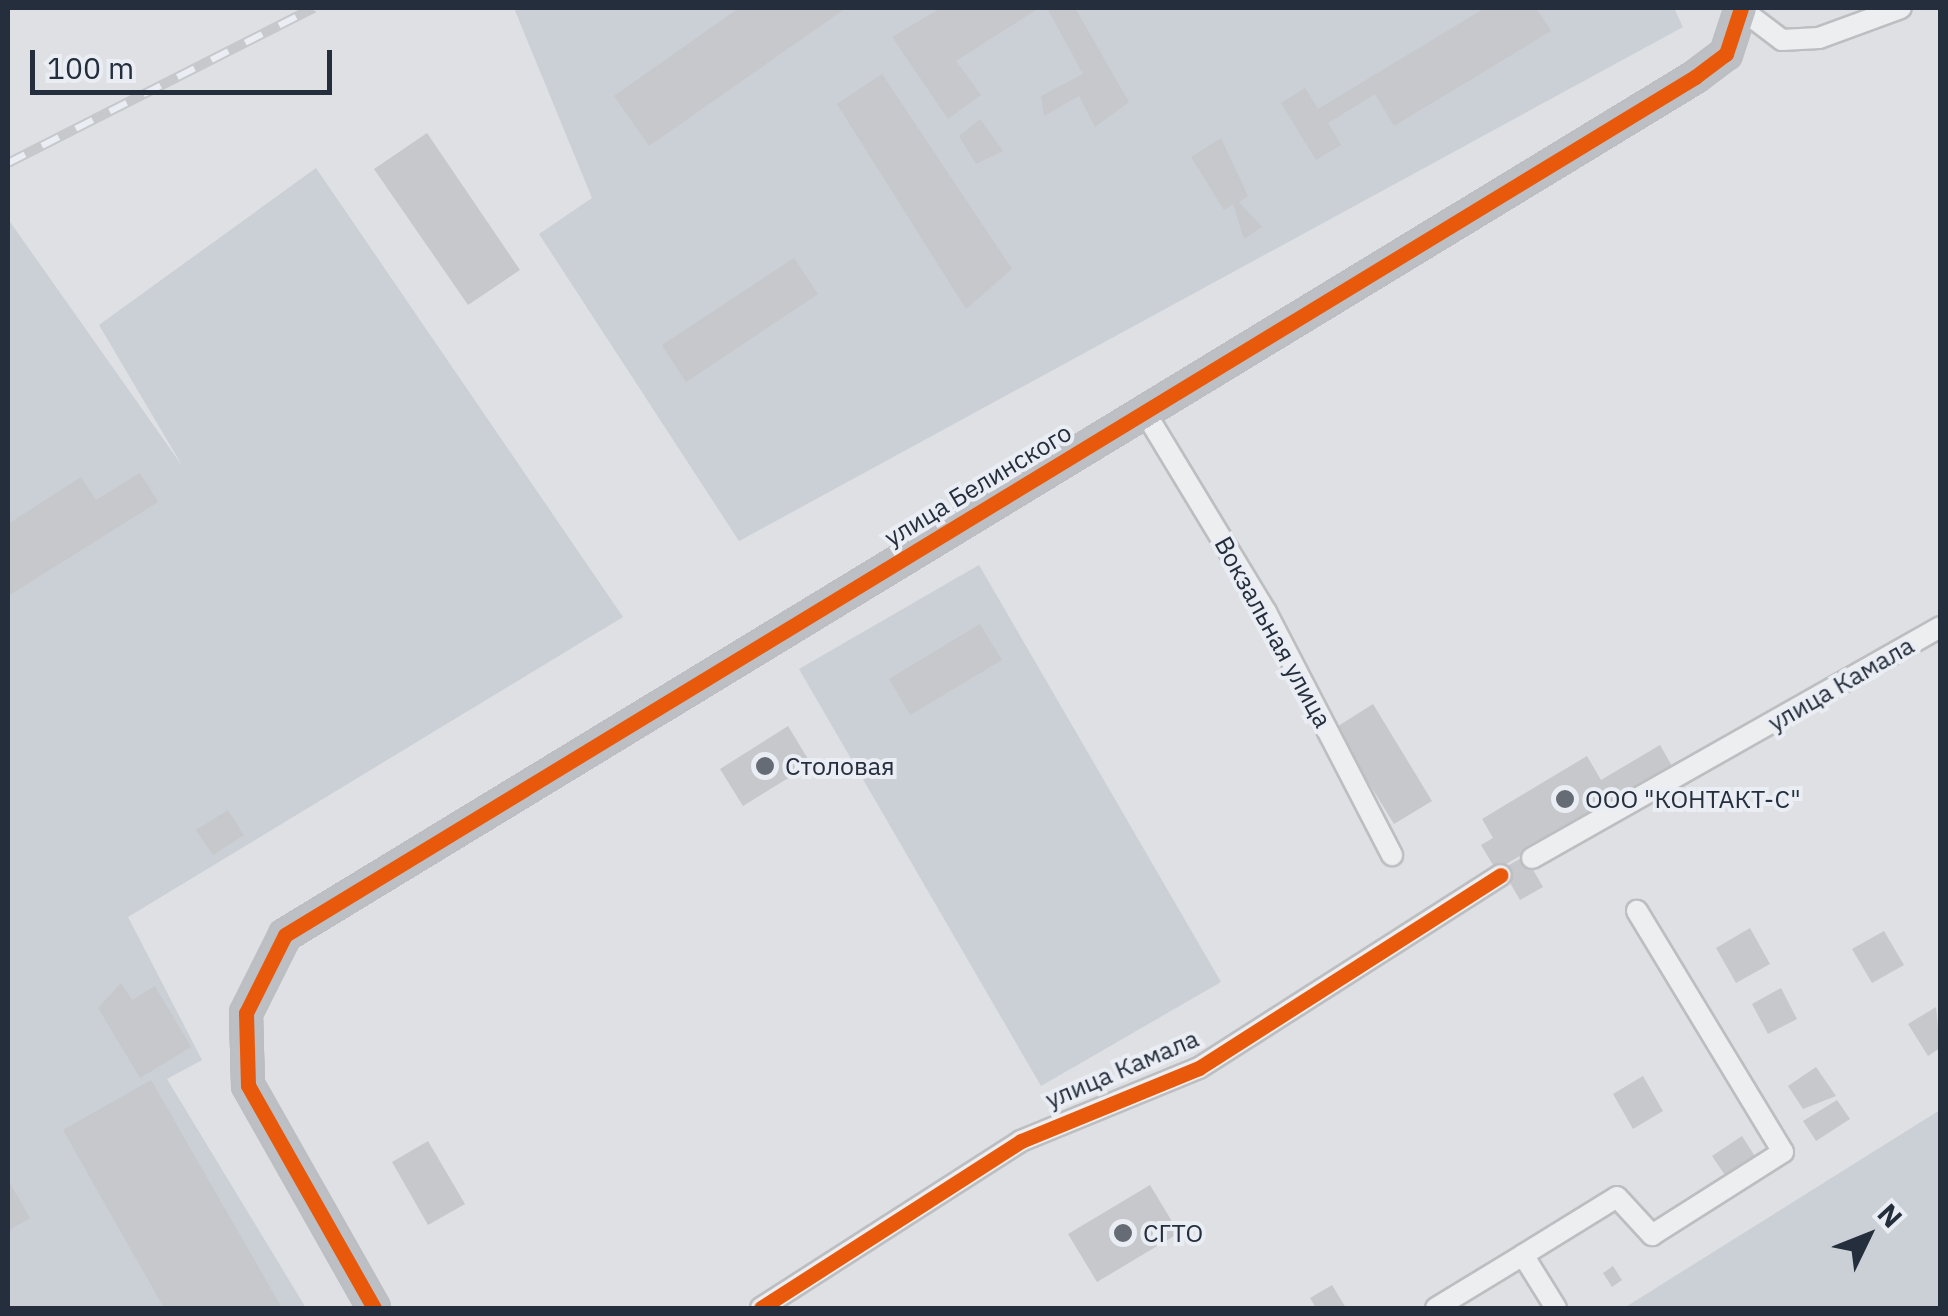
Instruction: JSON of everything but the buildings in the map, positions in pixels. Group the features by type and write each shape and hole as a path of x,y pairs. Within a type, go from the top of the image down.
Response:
{"street":[{"path":"1741,8 1782,40 1819,38 1901,8"},
{"name":"улица Белинского","path":"374,1308 248,1085 246,1013 285,934 1695,78 1726,54 1741,8"},
{"name":"Вокзальная улица","path":"1146,414 1266,612 1392,855"},
{"name":"улица Камала","path":"1532,858 1940,628"},
{"name":"улица Камала","path":"761,1308 1021,1141 1199,1068 1502,875"},
{"path":"1436,1308 1617,1198 1652,1234 1783,1152 1637,910"},
{"path":"1523,1256 1556,1308"}],"shaded area":[{"path":"514,8 1674,8 1683,27 739,541 539,234 592,198"},
{"path":"316,168 623,617 128,917 202,1060 167,1079 306,1308 8,1308 8,219 183,467 99,325"},
{"path":"979,565 1221,982 1041,1086 799,669"},
{"path":"1940,1110 1940,1308 1624,1308"}],"railway":[{"path":"8,163 314,8"}],"cycle path":[{"path":"374,1308 248,1085 246,1013 285,935 1695,77 1726,54 1741,8"},
{"path":"761,1308 1021,1141 1199,1068 1501,875"}],"place":[{"name":"Столовая","path":"765,766"},
{"name":"ООО \"КОНТАКТ-С\"","path":"1565,799"},
{"name":"СГТО","path":"1123,1233"}]}
